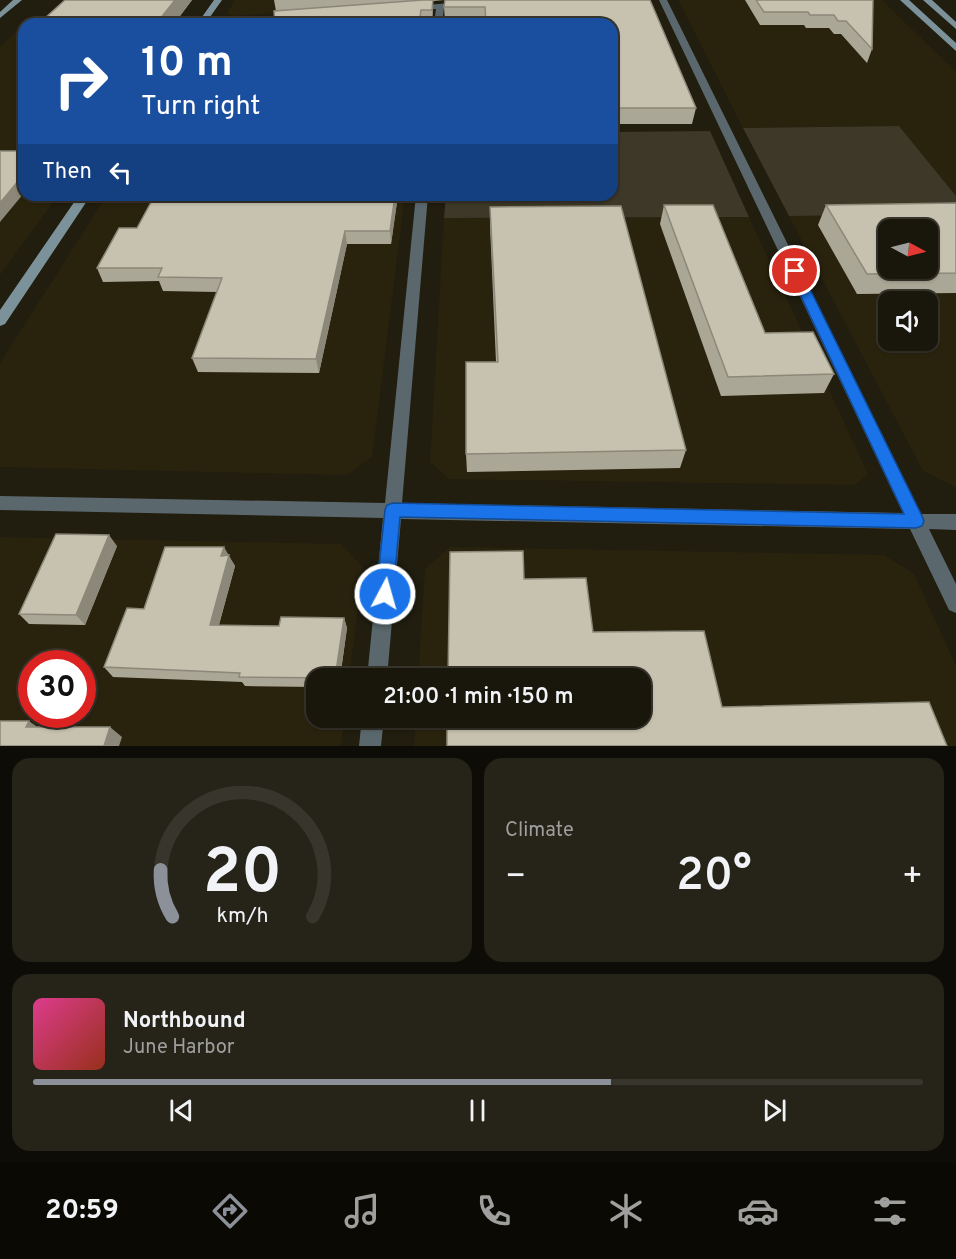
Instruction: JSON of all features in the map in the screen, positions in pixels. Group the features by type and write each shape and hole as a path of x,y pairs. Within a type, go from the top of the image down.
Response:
{"main road":[{"path":"0,6 7,0"},
{"path":"0,16 18,0"},
{"path":"205,18 218,0"},
{"path":"904,0 956,48"},
{"path":"927,0 956,26"},
{"path":"0,321 81,201"}],"street":[{"path":"663,0 956,604"},
{"path":"404,8 476,3"},
{"path":"439,18 440,6"},
{"path":"273,18 309,15"},
{"path":"378,668 421,201"},
{"path":"0,503 956,522"},
{"path":"370,746 372,728"}],"shaded area":[{"path":"235,0 441,0 233,16 227,13"},
{"path":"678,0 882,0 956,72 956,196 899,126 743,128"},
{"path":"18,30 18,201 54,201 0,275 0,47"},
{"path":"899,126 956,196 956,214 789,216 743,128"},
{"path":"710,131 749,217 444,218 445,201 618,201 618,132"},
{"path":"103,201 404,201 372,457 347,475 0,467 0,363"},
{"path":"956,214 956,487 923,471 789,216"},
{"path":"749,217 868,474 855,485 450,479 430,462 444,218"},
{"path":"0,537 341,544 363,567 350,668 306,668 306,728 343,728 341,746 0,746"},
{"path":"450,547 884,555 914,574 956,666 956,746 414,746 415,728 651,728 651,668 419,668 425,569"}],"building":[{"path":"65,0 175,0 161,18 45,18"},
{"path":"433,0 432,10 421,10 420,18 275,18 274,11"},
{"path":"445,0 650,0 696,108 618,108 618,18 486,18 485,7 444,7"},
{"path":"756,0 873,0 872,49 846,21 838,21 834,15 810,15 808,12 764,12"},
{"path":"0,151 18,151 18,181 0,203"},
{"path":"152,201 394,201 390,231 345,231 316,359 192,358 222,278 158,277 162,268 97,268 119,228 137,228"},
{"path":"956,203 956,273 938,273 938,219 878,219 878,274 867,274 826,205"},
{"path":"664,205 713,205 765,333 813,332 834,374 728,377"},
{"path":"621,206 686,450 466,454 466,362 498,362 490,207"},
{"path":"56,534 109,535 76,615 19,614"},
{"path":"165,547 224,547 221,556 229,555 210,625 279,626 281,617 344,618 336,668 306,668 306,678 239,677 240,673 104,667 127,608 144,609"},
{"path":"523,551 524,579 586,578 593,632 704,631 722,707 929,702 947,746 447,746 447,728 651,728 651,668 448,668 450,552"},
{"path":"0,721 18,721 18,728 110,727 104,746 0,746"}],"route":[{"path":"385,594 393,510 916,521 795,271"}]}
